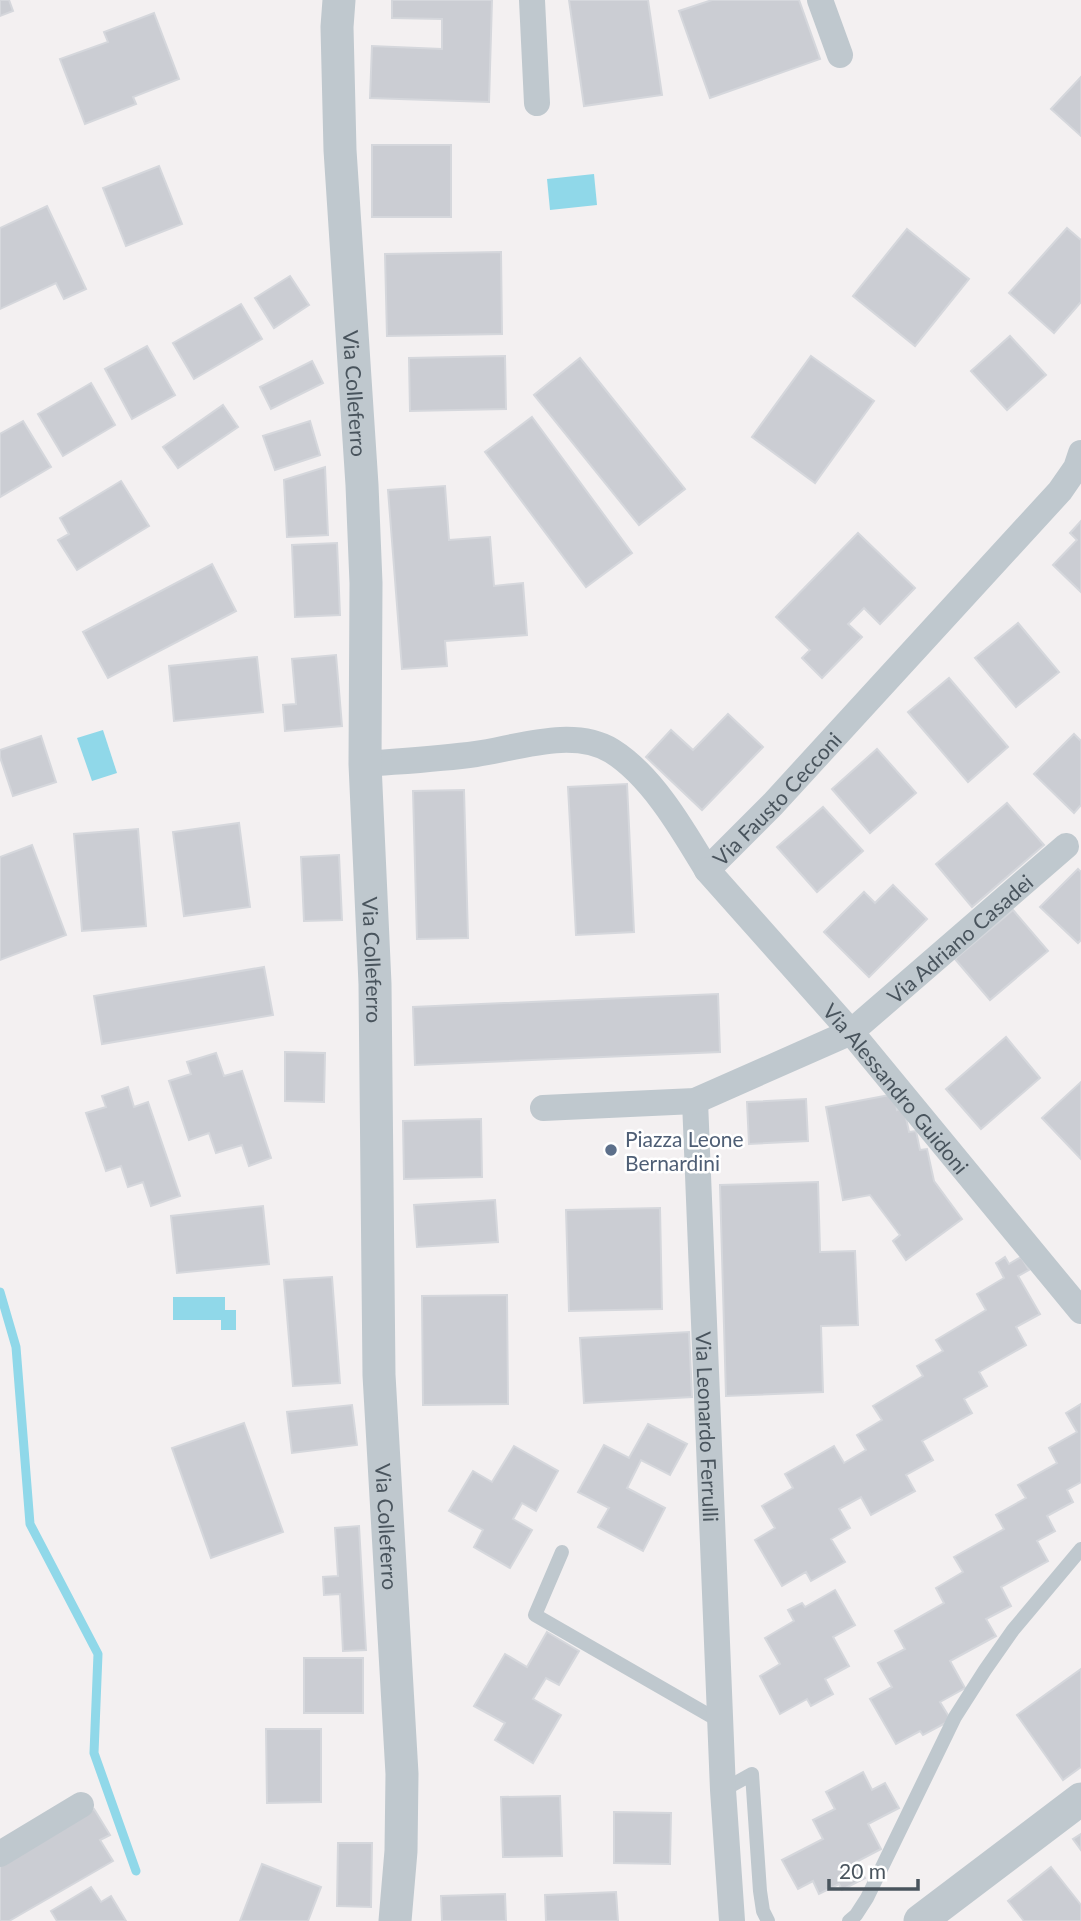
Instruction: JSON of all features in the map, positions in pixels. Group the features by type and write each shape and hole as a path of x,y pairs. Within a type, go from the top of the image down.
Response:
{"street":[{"name":"Via Colleferro","path":"339,0 337,27 340,150 364,532 365,764 374,984 379,1375 402,1774 402,1838 395,1921"},
{"path":"531,0 537,103"},
{"path":"820,0 840,55"},
{"name":"Via Fausto Cecconi","path":"365,764 477,754 553,740 598,744 618,755 646,781 675,818 707,870 773,804 1060,491 1076,468 1081,453"},
{"name":"Via Adriano Casadei","path":"850,1032 1066,846"},
{"name":"Via Alessandro Guidoni","path":"707,870 850,1032 1081,1311"},
{"path":"543,1108 695,1101 850,1032"},
{"name":"Via Leonardo Ferrulli","path":"695,1101 723,1790 732,1921"},
{"path":"920,1921 1081,1800"},
{"path":"0,1854 81,1805"}],"lane":[{"path":"849,1921 867,1898 955,1717 1013,1630 1081,1549"},
{"path":"562,1552 535,1615 721,1722"},
{"path":"723,1790 752,1774 760,1891 763,1911 768,1921"}],"water":[{"path":"594,174 597,205 550,210 547,179"},
{"path":"103,730 117,773 92,781 77,738"},
{"path":"173,1297 225,1297 225,1310 236,1310 236,1330 221,1330 221,1320 173,1320"}],"building":[{"path":"0,0 9,0 13,11 0,16"},
{"path":"392,0 492,0 489,102 370,98 372,46 442,49 442,19 392,18"},
{"path":"569,0 648,0 662,95 584,106"},
{"path":"712,0 799,0 820,59 710,98 679,11"},
{"path":"154,13 179,79 133,97 136,104 85,124 60,59 108,42 104,32"},
{"path":"1081,77 1081,136 1051,109"},
{"path":"372,145 451,145 451,217 372,217"},
{"path":"159,166 182,224 126,246 103,188"},
{"path":"47,206 86,289 64,299 56,283 0,309 0,228"},
{"path":"1067,228 1081,240 1081,302 1054,333 1009,293"},
{"path":"907,229 969,279 915,346 853,296"},
{"path":"501,252 502,334 387,336 385,254"},
{"path":"290,276 309,305 274,328 255,298"},
{"path":"241,304 262,339 194,379 173,343"},
{"path":"1010,336 1046,375 1007,410 971,371"},
{"path":"147,346 175,395 132,419 105,369"},
{"path":"505,356 506,409 410,411 409,358"},
{"path":"811,356 874,401 815,483 752,437"},
{"path":"580,358 685,489 639,525 534,395"},
{"path":"312,361 323,383 271,409 260,387"},
{"path":"91,383 115,425 63,456 38,414"},
{"path":"223,405 238,427 178,468 163,447"},
{"path":"532,417 632,553 586,587 485,452"},
{"path":"23,421 51,467 0,497 0,434"},
{"path":"310,421 320,455 275,470 263,436"},
{"path":"325,467 328,535 287,537 284,480"},
{"path":"121,481 149,526 77,570 58,540 69,534 60,518"},
{"path":"445,486 449,540 490,537 494,586 523,583 527,635 445,641 447,666 402,669 388,490"},
{"path":"1081,521 1081,592 1053,565 1077,540 1070,533"},
{"path":"858,533 915,588 880,624 864,608 848,624 862,637 822,678 802,658 810,650 776,617"},
{"path":"337,543 340,615 295,617 292,545"},
{"path":"212,564 236,611 108,678 83,632"},
{"path":"1018,623 1059,672 1016,707 975,658"},
{"path":"336,655 342,726 285,731 283,705 296,704 292,659"},
{"path":"257,657 263,712 174,721 169,666"},
{"path":"949,678 1008,747 968,782 908,712"},
{"path":"728,714 763,747 702,810 646,757 671,730 693,750"},
{"path":"1074,734 1081,741 1081,805 1074,813 1034,774"},
{"path":"41,736 56,782 13,796 0,750"},
{"path":"877,749 916,793 870,833 832,789"},
{"path":"627,784 634,932 576,935 568,787"},
{"path":"464,790 468,938 417,939 413,791"},
{"path":"1007,803 1044,845 972,907 936,864"},
{"path":"823,807 863,851 817,892 777,847"},
{"path":"239,823 250,907 184,916 173,832"},
{"path":"138,829 146,926 82,931 74,834"},
{"path":"32,845 66,935 0,960 0,857"},
{"path":"339,855 342,920 304,921 301,857"},
{"path":"1078,869 1081,872 1081,940 1078,943 1040,907"},
{"path":"893,885 927,919 869,977 824,932 864,892 875,903"},
{"path":"1013,910 1048,951 990,1000 955,959"},
{"path":"264,967 273,1015 102,1044 94,996"},
{"path":"718,994 720,1052 415,1065 413,1007"},
{"path":"1006,1037 1040,1078 981,1129 946,1089"},
{"path":"285,1052 325,1053 324,1102 285,1101"},
{"path":"216,1053 224,1076 242,1071 271,1158 249,1166 242,1145 216,1153 209,1133 189,1140 169,1081 191,1074 187,1062"},
{"path":"1081,1082 1081,1159 1042,1118"},
{"path":"128,1087 134,1107 148,1102 180,1196 151,1206 143,1182 128,1187 121,1166 106,1171 86,1113 106,1107 102,1096"},
{"path":"895,1094 897,1110 904,1108 909,1132 916,1131 920,1150 927,1149 934,1181 962,1219 906,1260 893,1241 900,1235 870,1195 843,1200 826,1107"},
{"path":"806,1099 808,1141 749,1144 747,1102"},
{"path":"481,1119 482,1177 404,1179 403,1121"},
{"path":"818,1182 820,1252 855,1251 858,1325 821,1326 823,1392 726,1396 720,1185"},
{"path":"495,1200 498,1242 417,1247 414,1205"},
{"path":"263,1206 269,1264 177,1273 171,1216"},
{"path":"660,1208 662,1309 569,1311 566,1210"},
{"path":"1005,1257 1009,1264 1021,1257 1029,1270 1018,1276 1040,1314 1016,1327 1026,1345 979,1372 987,1386 964,1399 972,1413 922,1441 933,1460 906,1475 915,1491 871,1515 861,1497 839,1509 850,1528 831,1539 845,1562 811,1581 806,1572 782,1586 755,1540 775,1528 762,1506 793,1488 785,1474 834,1446 844,1463 866,1450 857,1435 882,1420 873,1406 923,1376 917,1366 943,1351 936,1340 986,1310 977,1294 1004,1278 996,1263"},
{"path":"332,1277 340,1383 293,1386 284,1280"},
{"path":"507,1295 508,1404 423,1405 422,1296"},
{"path":"689,1332 692,1397 584,1403 580,1338"},
{"path":"1081,1404 1081,1482 1067,1490 1073,1502 1047,1516 1055,1531 1037,1541 1048,1561 1001,1587 1011,1606 986,1619 996,1636 950,1661 965,1688 940,1702 951,1720 923,1735 920,1731 896,1744 870,1699 892,1687 878,1663 905,1649 895,1631 944,1603 936,1588 963,1572 954,1557 1004,1529 996,1515 1026,1498 1018,1485 1057,1463 1049,1448 1077,1432 1066,1413"},
{"path":"352,1405 357,1445 292,1453 287,1412"},
{"path":"244,1423 283,1532 211,1558 172,1448"},
{"path":"648,1424 687,1444 670,1475 641,1460 627,1488 665,1508 643,1551 598,1527 609,1508 578,1492 604,1445 629,1458"},
{"path":"514,1446 558,1471 536,1511 522,1503 513,1519 532,1530 510,1568 474,1547 483,1530 449,1511 473,1471 492,1482"},
{"path":"359,1526 366,1650 343,1651 340,1594 324,1595 323,1577 338,1576 335,1528"},
{"path":"835,1590 855,1625 833,1637 849,1666 825,1679 833,1694 811,1706 807,1699 780,1714 760,1676 780,1664 765,1638 794,1621 788,1610 802,1603 805,1607"},
{"path":"547,1632 579,1651 559,1685 546,1678 533,1699 561,1715 533,1763 495,1740 505,1723 474,1706 505,1654 527,1667"},
{"path":"304,1658 363,1658 363,1713 304,1713"},
{"path":"1081,1669 1081,1767 1063,1780 1017,1715"},
{"path":"266,1729 321,1729 321,1802 267,1803"},
{"path":"863,1772 872,1790 885,1783 899,1808 868,1824 881,1849 856,1862 865,1878 842,1890 839,1884 819,1894 813,1881 798,1889 782,1860 823,1839 813,1820 835,1809 826,1792"},
{"path":"560,1796 562,1856 503,1857 501,1797"},
{"path":"94,1809 110,1835 100,1840 113,1861 9,1921 0,1921 0,1864"},
{"path":"614,1812 671,1813 670,1864 614,1863"},
{"path":"1081,1834 1081,1850 1073,1839"},
{"path":"338,1843 372,1843 371,1907 337,1906"},
{"path":"262,1864 321,1887 308,1921 240,1921"},
{"path":"1051,1867 1081,1905 1081,1921 1024,1921 1008,1901"},
{"path":"91,1887 101,1902 111,1896 126,1921 57,1921 51,1911"},
{"path":"616,1892 618,1921 546,1921 545,1895"},
{"path":"505,1894 506,1921 442,1921 441,1896"}],"waterway":[{"path":"0,1292 16,1347 30,1524 98,1654 94,1753 136,1871"}],"place":[{"name":"Piazza Leone Bernardini","path":"611,1150"}]}
